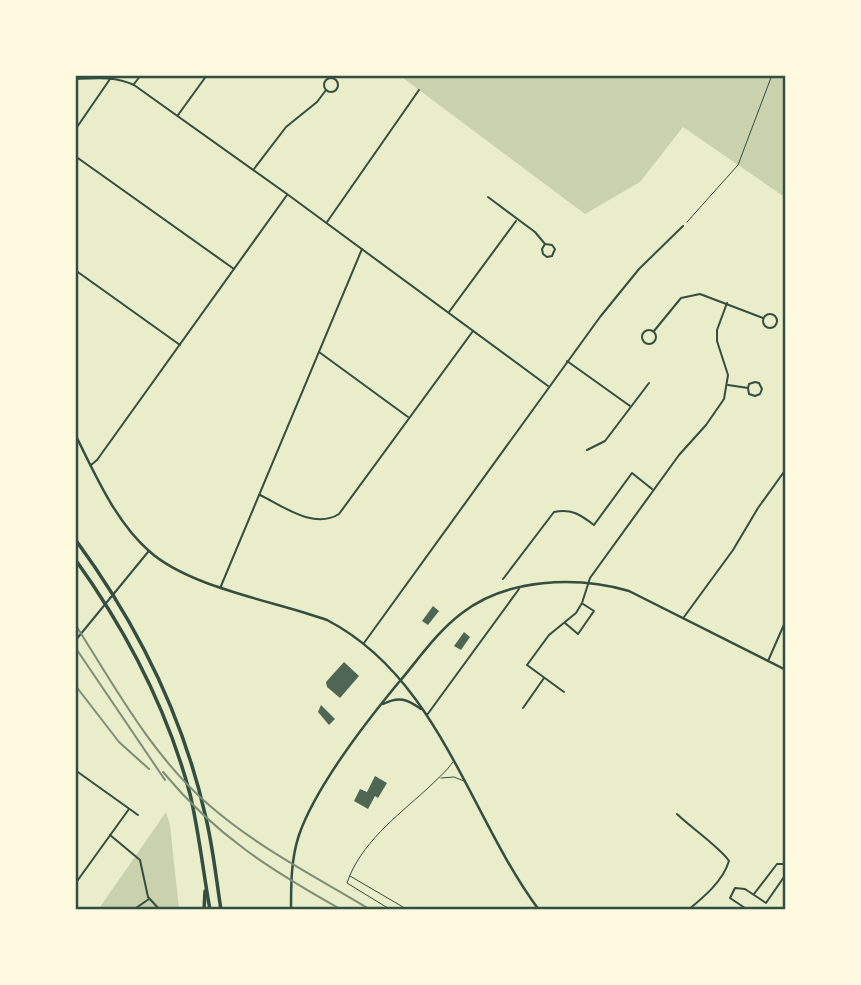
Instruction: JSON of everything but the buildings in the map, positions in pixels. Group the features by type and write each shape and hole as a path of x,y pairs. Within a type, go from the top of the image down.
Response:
{"highway":[{"path":"75,539 122,606 173,712 198,784 211,840 221,910"},
{"path":"75,559 114,617 156,696 190,794 210,910"},
{"path":"204,910 206,886"}],"main road":[{"path":"75,434 90,466 127,526 149,551 179,572 327,620 346,629 400,681 423,711"},
{"path":"291,910 293,861 307,816 346,753 380,705 444,628 463,612 487,598 519,588 555,583 610,586 629,591 786,670"},
{"path":"380,705 400,698 410,701 427,715 501,851 539,910"}],"street":[{"path":"134,85 141,75"},
{"path":"177,116 207,75"},
{"path":"330,77 335,79 338,84 336,89 331,92 326,90 323,85 325,80 330,77"},
{"path":"78,78 111,78 134,85 548,386"},
{"path":"75,130 111,78"},
{"path":"253,169 286,127 317,102 326,90"},
{"path":"327,223 419,90"},
{"path":"75,156 234,269"},
{"path":"90,466 97,460 287,194"},
{"path":"488,197 534,232 545,244"},
{"path":"448,313 518,219"},
{"path":"363,643 567,361 639,269 682,226"},
{"path":"220,587 362,249"},
{"path":"75,270 180,345"},
{"path":"654,331 674,305 689,295 700,294 764,318"},
{"path":"564,692 527,665 544,641 576,613 587,584 653,489 724,399 728,385 727,370 719,350 717,330 727,303"},
{"path":"773,314 777,324 771,328 766,327 764,318 773,314"},
{"path":"259,495 311,519 333,517 344,509 473,331"},
{"path":"654,331 655,342 644,343 643,332 654,331"},
{"path":"318,352 410,418"},
{"path":"567,361 632,405"},
{"path":"752,382 757,382 762,387 761,392 753,396 748,392 748,388 752,382"},
{"path":"587,450 605,441 649,383"},
{"path":"728,385 748,388"},
{"path":"684,618 786,470"},
{"path":"503,579 554,512 568,510 581,514 594,525 632,473 653,489"},
{"path":"75,641 149,551"},
{"path":"427,715 519,588"},
{"path":"564,623 578,634 594,611 582,603"},
{"path":"768,662 786,620"},
{"path":"523,708 544,678"},
{"path":"75,770 138,815"},
{"path":"75,884 129,808"},
{"path":"677,814 729,861 712,888 688,910"},
{"path":"110,835 140,860 150,899 160,910"},
{"path":"754,895 772,868 777,864 786,864"},
{"path":"748,910 730,898 737,887 766,903 786,874"},
{"path":"133,910 150,899"}],"lane":[{"path":"391,910 347,883 349,876 375,838 454,761"},
{"path":"439,778 454,777 465,782"},
{"path":"349,876 403,907 402,910"}],"path":[{"path":"682,226 708,201 738,165 772,75"}],"green space":[{"path":"399,75 786,75 786,198 683,127 640,182 585,214"},
{"path":"166,812 170,825 179,910 98,910"}],"railway":[{"path":"75,624 152,743 189,786 247,834 287,861 371,910"},
{"path":"75,647 165,780"},
{"path":"75,685 119,742 149,769"},
{"path":"163,772 203,815 246,850 342,910"}]}
